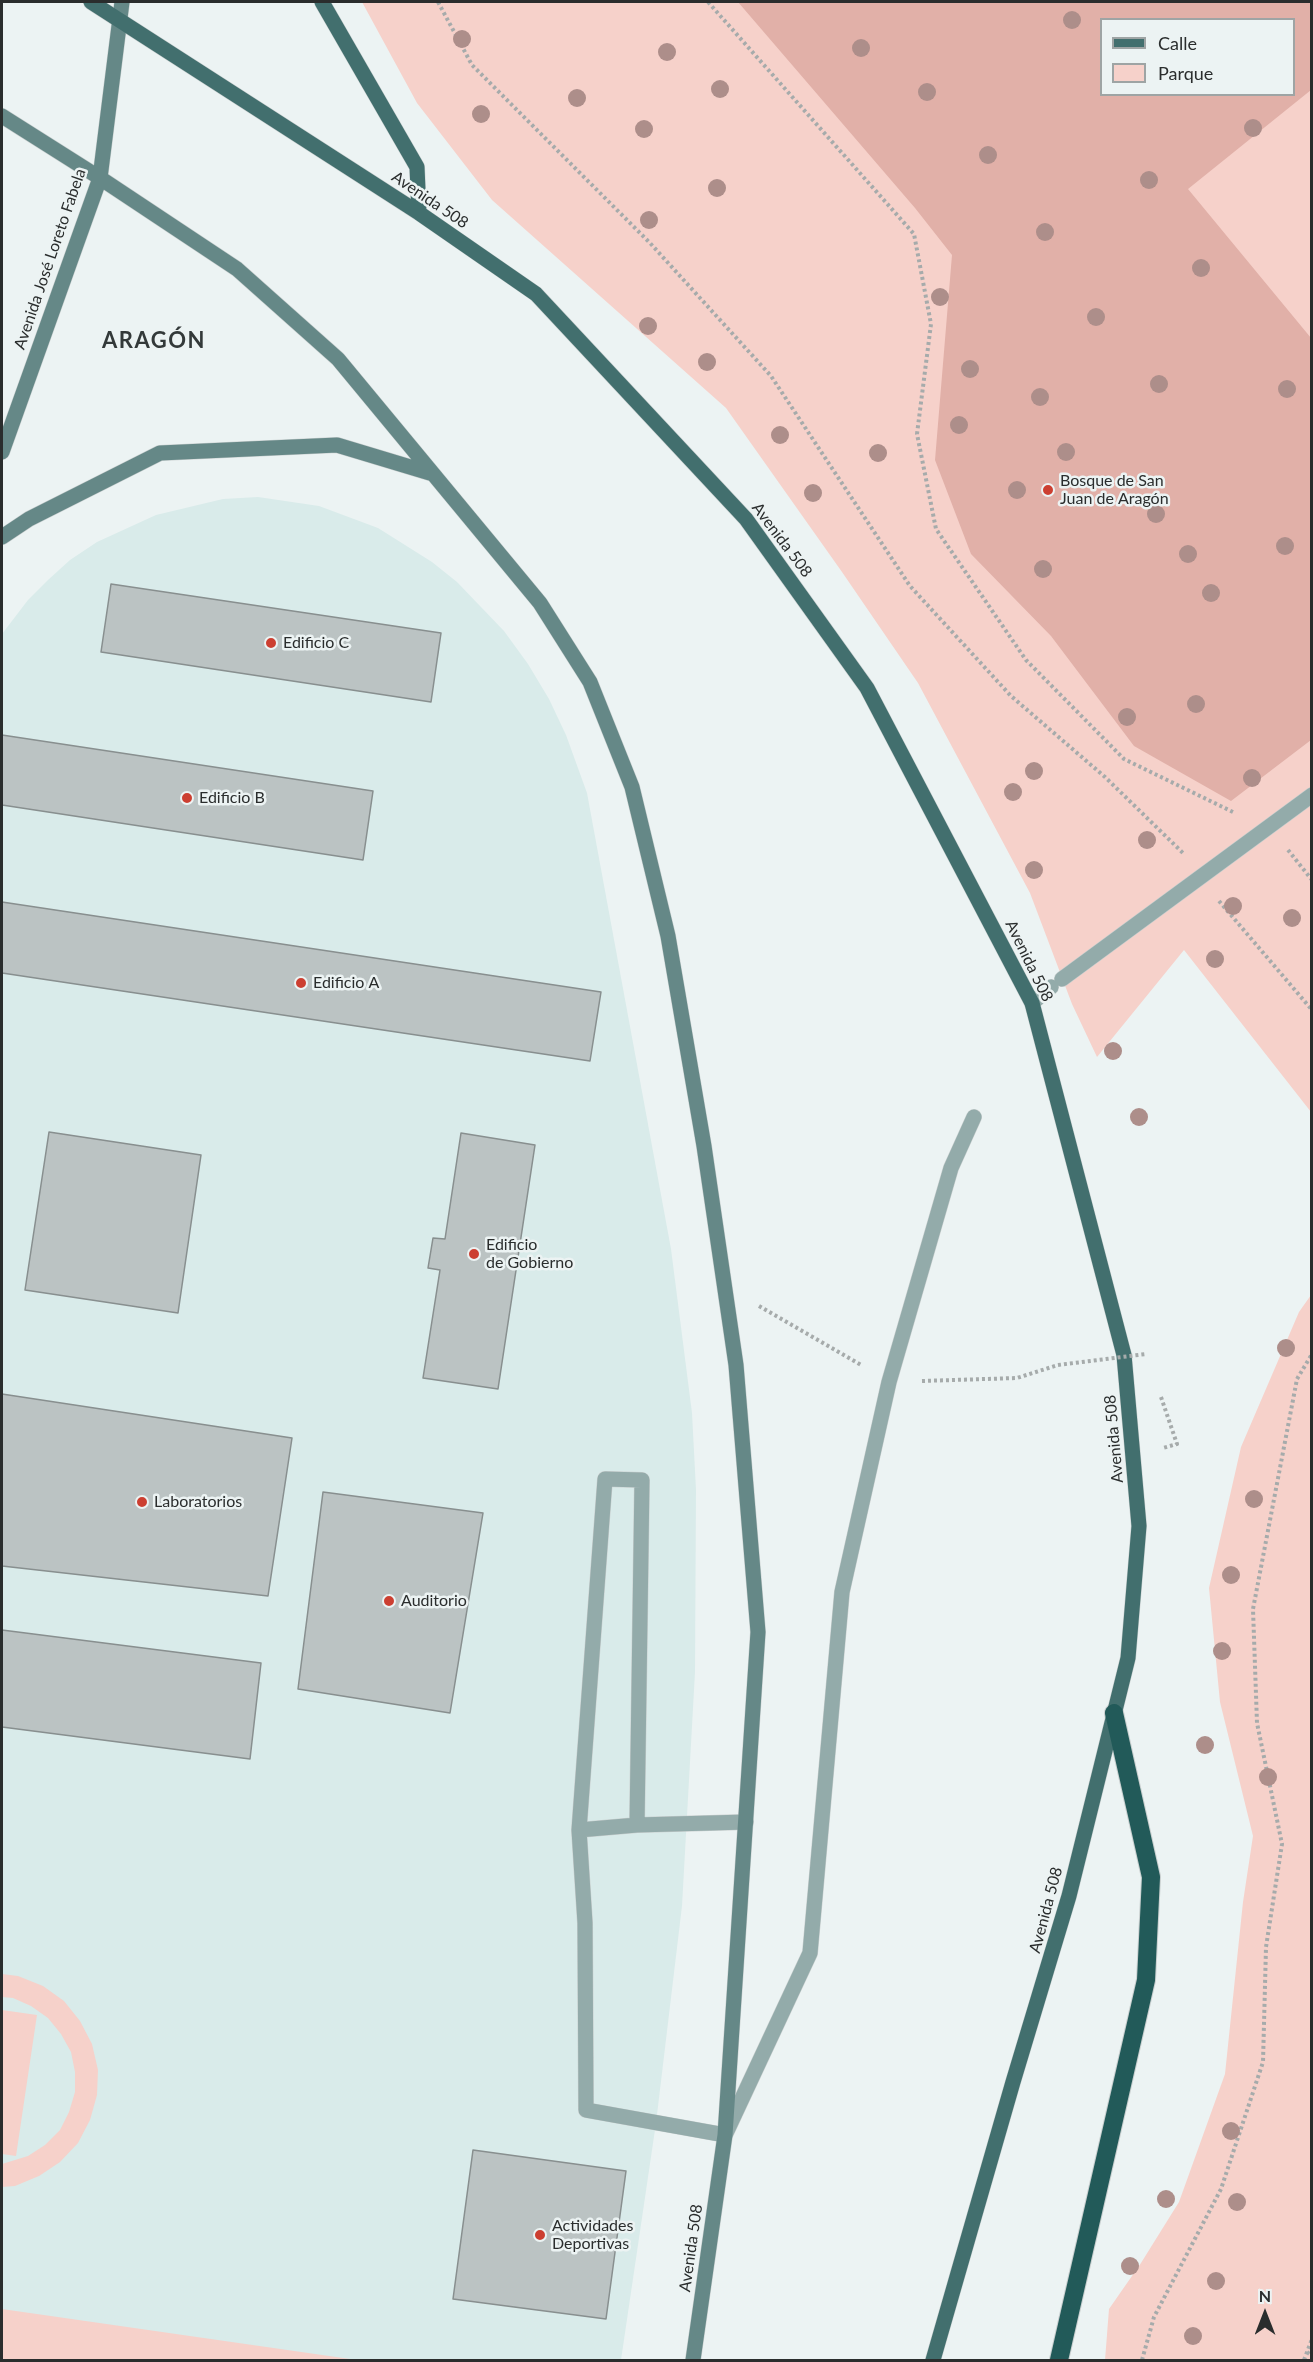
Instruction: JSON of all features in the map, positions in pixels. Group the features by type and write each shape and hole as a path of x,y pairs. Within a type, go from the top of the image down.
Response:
{"highway":[{"path":"1059,2361 1146,1980 1151,1877 1114,1713"}],"main road":[{"name":"Avenida 508","path":"91,2 419,213 536,294 746,519 867,688 1032,1002 1124,1355 1139,1526 1128,1658 1069,1896 1012,2082 933,2361"},
{"path":"322,2 417,167 419,213"}],"street":[{"name":"Avenida José Loreto Fabela","path":"2,452 100,177 122,2"},
{"name":"Avenida 508","path":"2,116 100,177 237,269 338,359 430,473 540,603 590,682 632,787 668,936 704,1146 736,1365 758,1632 725,2135 693,2361"},
{"path":"2,537 29,519 160,453 337,445 430,473"}],"lane":[{"path":"1032,1002 1311,795"},
{"path":"637,1825 642,1480 605,1479 579,1830 585,1923 586,2110 725,2135 810,1953 842,1592 889,1382 951,1168 974,1117"},
{"path":"579,1830 637,1825 746,1822"}],"path":[{"path":"438,2 472,65 650,243 771,376 910,586 1011,696 1104,777 1180,848 1199,878 1311,1010"},
{"path":"708,2 914,234 931,324 917,434 936,529 1026,660 1124,759 1236,814 1269,827 1311,880"},
{"path":"1142,2361 1154,2317 1221,2189 1263,2062 1266,1947 1282,1844 1257,1723 1253,1609 1297,1379 1311,1353"},
{"path":"1017,1378 1058,1365 1146,1354"},
{"path":"1304,2361 1311,2340"},
{"path":"1307,2352 1311,2356"}],"shaded area":[{"path":"738,2 1311,2 1311,90 1188,189 1311,338 1311,740 1231,801 1134,746 1051,636 971,554 935,460 952,255 915,208"},
{"path":"258,497 319,506 378,528 432,562 457,582 504,631 528,664 549,699 566,735 587,793 671,1249 692,1413 696,1490 695,1672 682,1906 656,2123 621,2360 2,2360 2,634 28,600 48,580 70,560 97,542 156,515 223,499"}],"green space":[{"name":"Bosque de San Juan de Aragón","path":"362,2 1311,2 1311,1112 1184,950 1097,1057 1072,1004 1030,893 918,683 842,572 726,408 492,200 417,103"},
{"path":"1311,1295 1311,2360 1105,2360 1109,2309 1179,2202 1225,2074 1243,1902 1253,1836 1220,1702 1209,1588 1241,1447 1299,1312"},
{"path":"2,1974 18,1976 43,1986 64,2001 80,2021 92,2044 98,2070 97,2095 90,2120 78,2143 60,2162 39,2176 15,2186 2,2187 2,2164 28,2156 45,2145 60,2130 75,2092 75,2072 71,2052 61,2034 48,2018 31,2006 13,1998 2,1997"},
{"path":"2,2010 37,2015 16,2156 2,2154"},
{"path":"2,2309 357,2360 2,2360"}],"building":[{"name":"Edificio C","path":"111,584 441,633 431,702 101,652"},
{"name":"Edificio B","path":"2,735 373,791 363,860 2,805"},
{"name":"Edificio A","path":"2,902 601,992 590,1061 2,973"},
{"path":"49,1132 201,1155 178,1313 25,1290"},
{"name":"Edificio de Gobierno","path":"461,1133 535,1145 498,1389 423,1378 440,1270 428,1268 433,1238 445,1239"},
{"name":"Laboratorios","path":"2,1394 292,1438 268,1596 2,1566"},
{"name":"Auditorio","path":"323,1492 483,1513 450,1713 298,1689"},
{"path":"2,1630 261,1663 250,1759 2,1727"},
{"name":"Actividades Deportivas","path":"473,2150 626,2171 606,2319 453,2299"}],"place":[{"name":"Bosque de San Juan de Aragón","path":"1048,490"},
{"name":"Edificio C","path":"271,643"},
{"name":"Edificio B","path":"187,798"},
{"name":"Edificio A","path":"301,983"},
{"name":"Edificio de Gobierno","path":"474,1254"},
{"name":"Laboratorios","path":"142,1502"},
{"name":"Auditorio","path":"389,1601"},
{"name":"Actividades Deportivas","path":"540,2235"}],"district":[{"name":"ARAGÓN","path":"154,341"}]}
